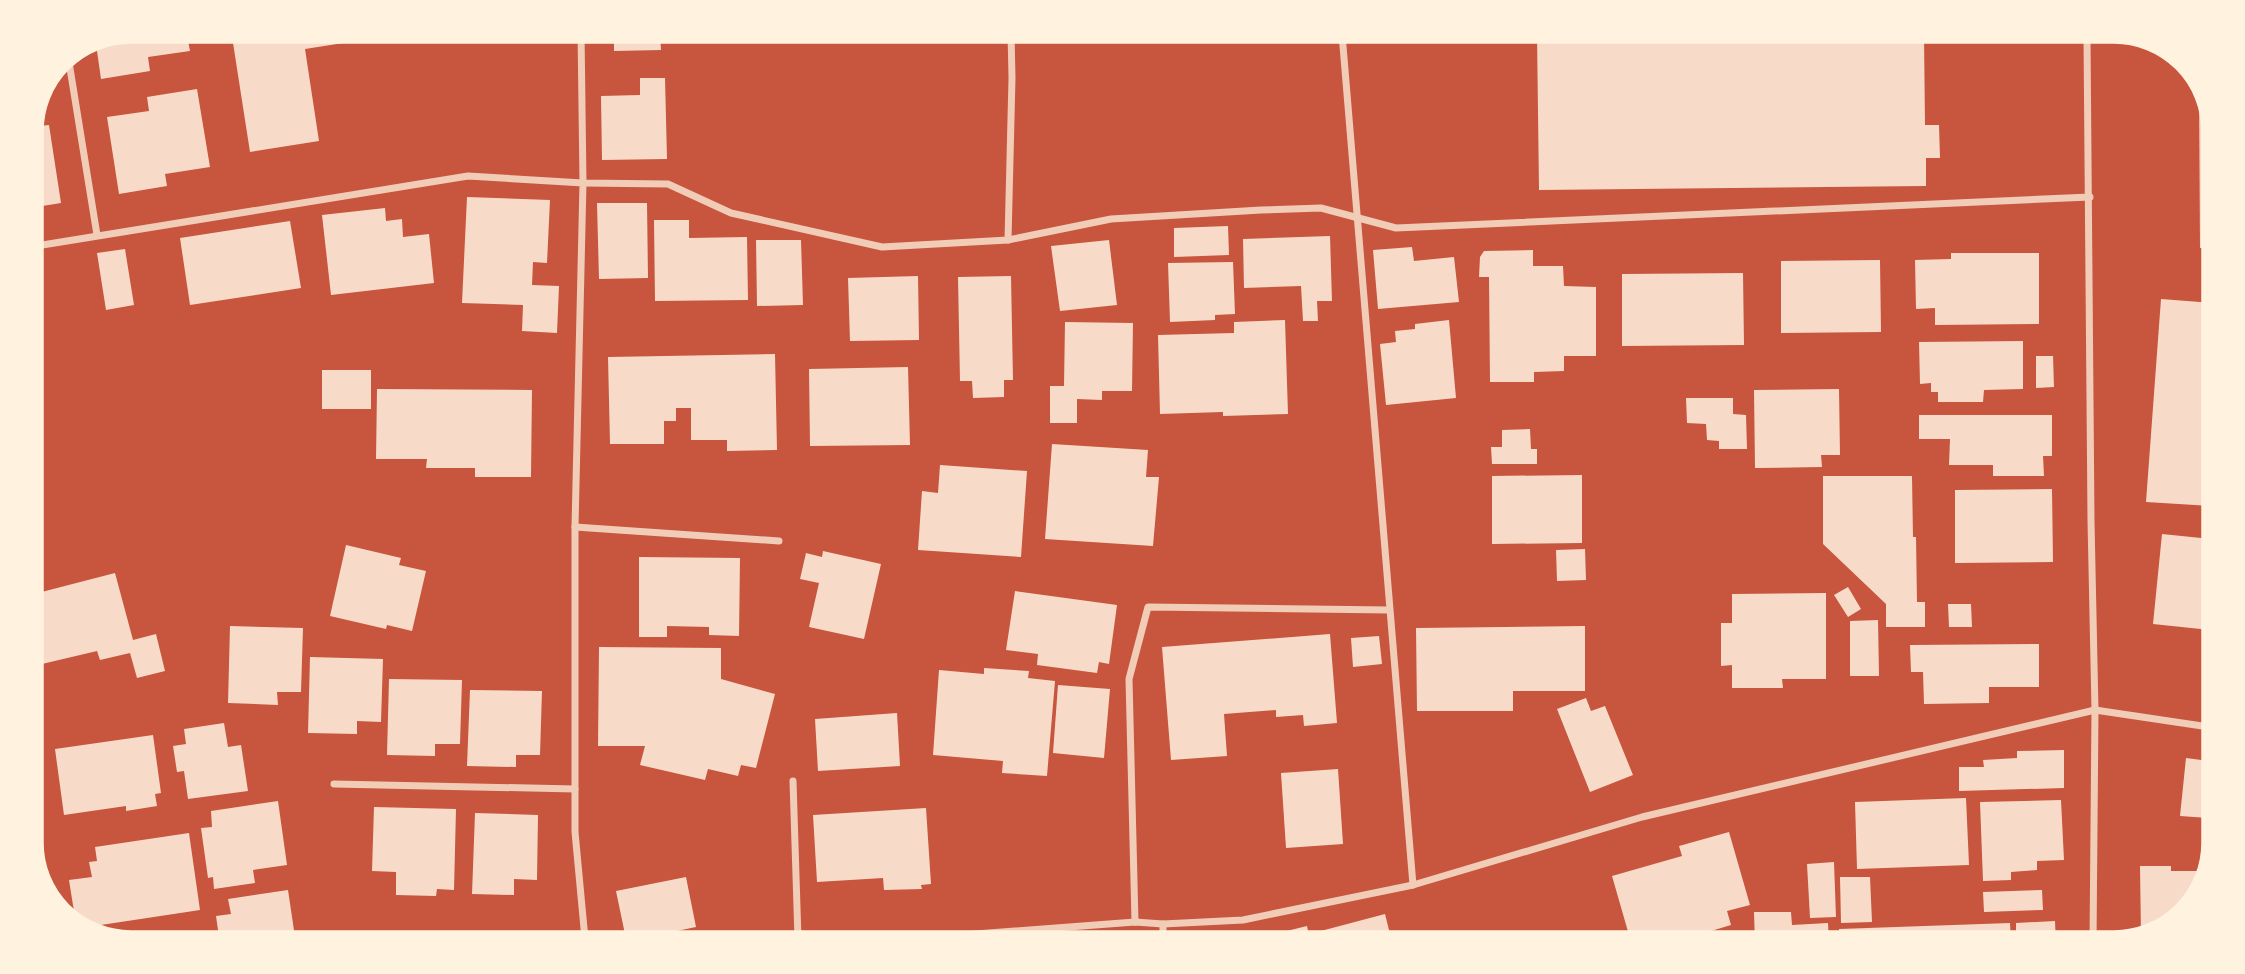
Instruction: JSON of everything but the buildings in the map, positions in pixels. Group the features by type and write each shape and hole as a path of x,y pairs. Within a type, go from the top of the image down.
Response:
{"street":[{"path":"581,42 583,183 575,527 575,832 583,932"},
{"path":"1008,240 1011,42"},
{"path":"1343,42 1413,885"},
{"path":"2087,42 2095,710 2093,932"},
{"path":"70,67 97,235"},
{"path":"42,245 468,176 583,183 668,184 731,213 882,247 1008,240 1111,219 1261,209 1321,208 1396,228 2090,197"},
{"path":"575,527 779,541"},
{"path":"1135,922 1129,679 1148,607 1389,610"},
{"path":"1002,932 1135,922 1163,924 1243,920 1413,885 1642,817 2095,710 2203,726"},
{"path":"793,781 798,932"},
{"path":"334,784 575,789"},
{"path":"1163,924 1163,932"}]}
